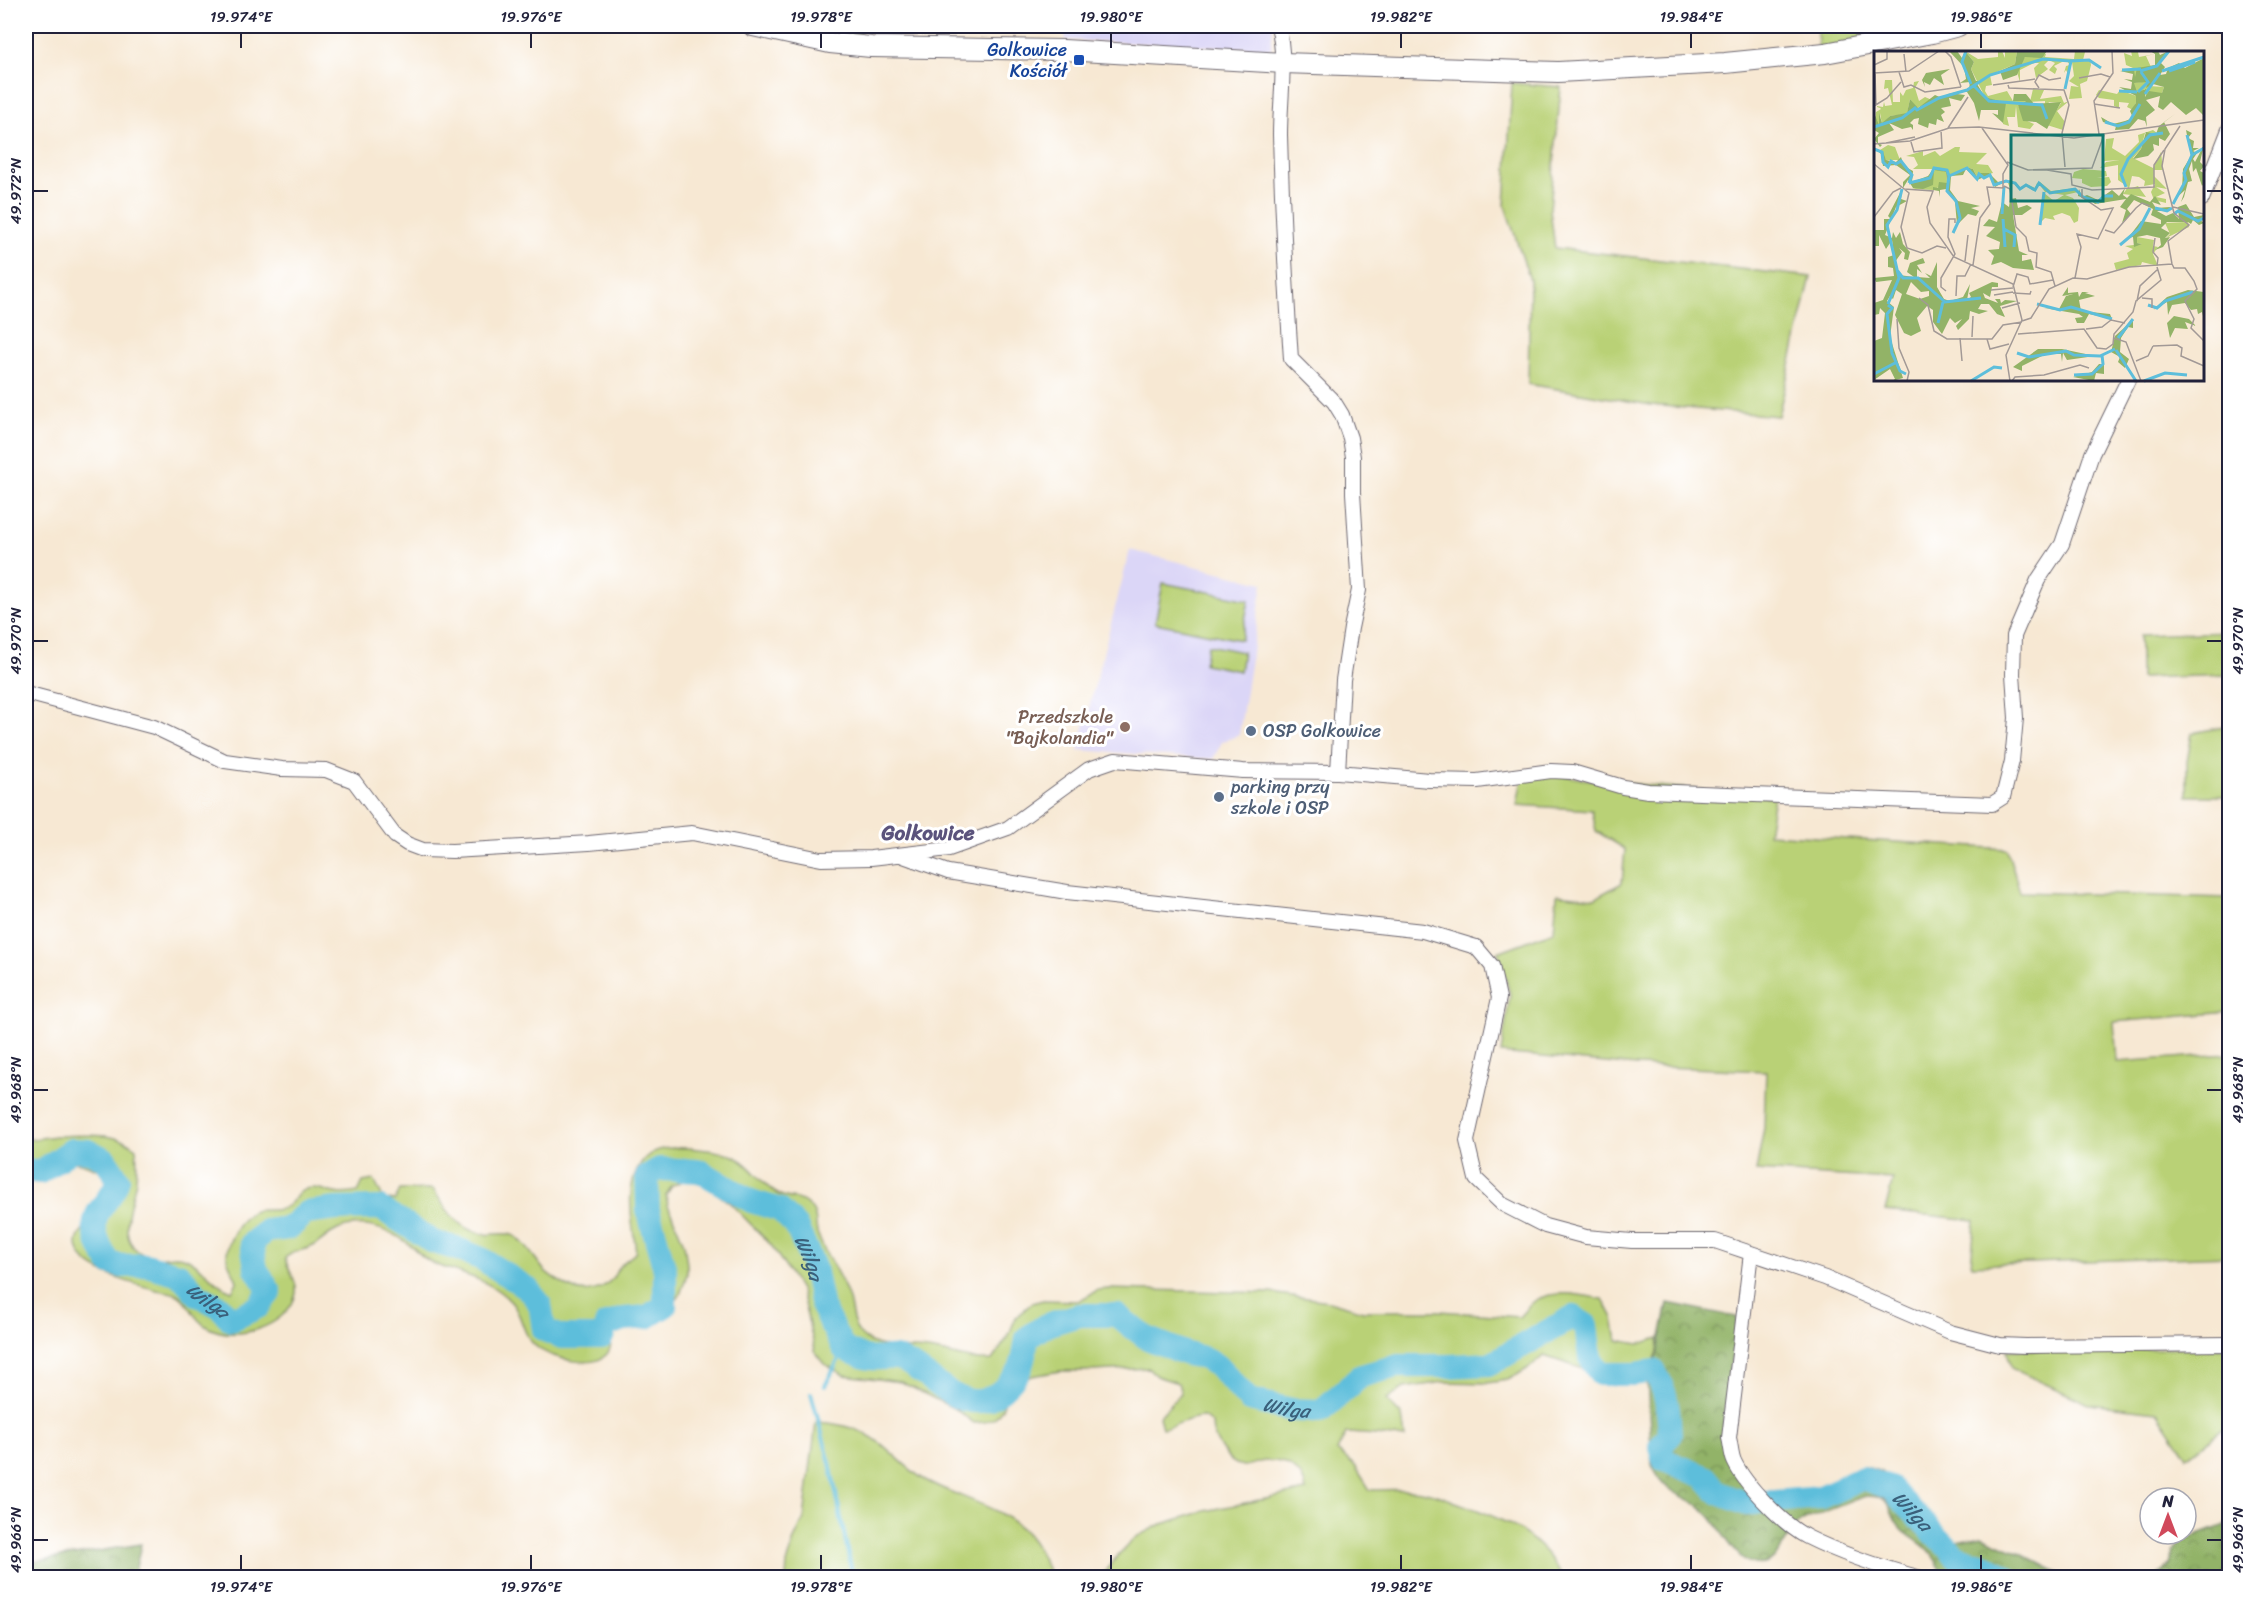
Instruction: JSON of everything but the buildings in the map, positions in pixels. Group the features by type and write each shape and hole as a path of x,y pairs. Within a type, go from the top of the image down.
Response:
{"street":[{"path":"753,26 852,46 1064,50 1283,63 1558,72 1644,69 1825,53 1958,26"},
{"path":"1278,26 1283,63 1280,110 1283,230 1292,359 1334,402 1342,414 1350,438 1353,457 1359,590 1343,680 1338,772"},
{"path":"2204,194 2229,127"},
{"path":"26,693 154,727 225,761 282,769 326,770 354,781 395,836 423,850 452,851 589,843 692,833 821,859 900,855 949,849 1008,828 1089,769 1115,760 1258,772 1338,772 1429,780 1477,781 1551,771 1572,772 1648,791 1992,804 2003,797 2012,761 2016,717 2013,674 2014,636 2038,580 2062,544 2092,454 2128,381"},
{"path":"900,855 948,872 1067,892 1422,932 1476,947 1492,966 1499,998 1467,1141 1476,1179 1502,1204 1545,1226 1586,1237 1620,1240 1715,1240 1825,1278 1950,1332 2000,1345 2229,1344"},
{"path":"1751,1253 1730,1438 1734,1460 1760,1497 1778,1516 1806,1536 1891,1570 1921,1578"}],"shaded area":[{"path":"1067,26 1273,26 1271,49 1065,40"},
{"path":"1130,550 1263,583 1239,735 1222,742 1213,759 1078,750"}],"green space":[{"path":"794,26 863,26 858,38"},
{"path":"1816,26 1949,26 1819,50"},
{"path":"1512,83 1561,87 1550,209 1555,248 1811,277 1778,416 1651,405 1528,384 1530,280 1505,206"},
{"path":"1163,583 1249,600 1241,640 1155,623"},
{"path":"2229,632 2229,675 2140,678 2140,635"},
{"path":"1208,645 1243,652 1240,671 1204,664"},
{"path":"2230,726 2229,845 2225,796 2187,796 2187,762 2192,733"},
{"path":"1551,773 1582,779 1774,797 1768,834 2007,849 2020,892 2229,898 2229,1012 2114,1022 2117,1062 2229,1054 2229,1256 1971,1265 1975,1220 1885,1211 1893,1179 1756,1171 1764,1128 1766,1071 1637,1066 1501,1053 1510,994 1498,952 1554,931 1557,894 1595,898 1622,883 1625,849 1596,831 1592,810 1517,805 1522,778"},
{"path":"55,1136 108,1136 128,1142 136,1148 136,1180 127,1221 127,1231 135,1248 149,1257 177,1256 188,1259 220,1285 232,1291 237,1282 227,1257 227,1251 235,1230 250,1214 259,1210 283,1208 307,1188 318,1188 338,1194 358,1192 363,1182 374,1180 384,1200 395,1200 400,1190 433,1189 453,1217 465,1228 482,1234 514,1236 555,1279 579,1291 596,1290 607,1284 619,1267 636,1252 631,1195 635,1173 641,1163 649,1155 659,1150 688,1148 733,1156 744,1163 776,1193 806,1203 810,1207 815,1216 821,1243 846,1292 858,1332 874,1344 883,1346 941,1352 970,1359 992,1360 1008,1337 1016,1317 1032,1303 1043,1300 1078,1301 1098,1290 1109,1289 1270,1293 1329,1301 1363,1311 1439,1311 1519,1317 1536,1300 1544,1297 1561,1294 1578,1295 1603,1299 1613,1318 1617,1340 1639,1344 1659,1338 1658,1352 1647,1379 1602,1375 1544,1356 1508,1380 1487,1383 1444,1382 1404,1388 1387,1400 1402,1416 1405,1438 1346,1433 1337,1451 1355,1466 1370,1490 1430,1493 1492,1516 1520,1530 1543,1550 1562,1577 1101,1577 1136,1537 1159,1525 1205,1511 1306,1491 1305,1484 1298,1472 1287,1464 1263,1461 1243,1466 1233,1463 1216,1441 1212,1424 1204,1417 1193,1418 1162,1428 1159,1417 1181,1393 1178,1383 1156,1376 1149,1368 1060,1371 1027,1377 1009,1390 1002,1409 995,1418 974,1423 955,1409 901,1382 844,1375 824,1364 816,1354 801,1291 771,1245 731,1204 704,1184 693,1181 682,1181 672,1186 666,1195 684,1244 687,1264 687,1274 680,1295 667,1313 622,1312 614,1319 609,1351 595,1361 564,1359 538,1348 528,1338 518,1313 503,1294 475,1278 434,1264 391,1233 361,1226 341,1229 317,1244 285,1258 295,1282 295,1297 290,1308 271,1324 245,1332 220,1332 204,1325 178,1295 121,1280 86,1262 79,1253 78,1237 107,1198 115,1182 102,1171 80,1163 62,1162 26,1183 26,1140"},
{"path":"1668,1303 1737,1317 1722,1434 1727,1449 1764,1509 1776,1495 1819,1489 1866,1467 1882,1472 1896,1483 1906,1498 1937,1530 1957,1541 1982,1536 2067,1577 1946,1577 1929,1551 1898,1525 1887,1503 1881,1498 1869,1496 1799,1523 1775,1558 1768,1562 1761,1564 1745,1560 1709,1515 1701,1507 1664,1484 1652,1465 1647,1379 1658,1352"},
{"path":"2229,1348 2229,1392 2223,1429 2187,1457 2157,1412 2089,1404 2011,1368 2007,1350"},
{"path":"816,1422 840,1425 864,1433 880,1443 922,1478 1004,1515 1031,1539 1051,1577 786,1577 794,1540 804,1518"},
{"path":"2229,1517 2229,1577 2155,1577 2170,1566 2173,1552 2178,1546 2198,1546 2198,1535 2225,1525"},
{"path":"141,1544 134,1577 26,1577 26,1563"}],"waterway":[{"name":"Wilga","path":"26,1170 40,1172 72,1150 89,1151 105,1159 118,1179 96,1217 95,1231 110,1263 122,1266 146,1265 179,1274 198,1295 220,1307 231,1320 258,1307 270,1292 256,1269 252,1243 266,1231 289,1228 306,1213 336,1209 380,1208 433,1242 482,1259 527,1288 540,1304 544,1330 562,1337 602,1337 606,1325 624,1319 647,1317 665,1306 665,1270 648,1210 647,1176 659,1169 700,1171 751,1201 780,1210 796,1226 814,1267 822,1307 844,1349 860,1356 898,1359 914,1367 950,1393 975,1401 988,1399 1014,1378 1023,1361 1027,1338 1046,1325 1079,1315 1116,1315 1147,1338 1187,1354 1204,1358 1219,1367 1249,1400 1292,1410 1321,1411 1361,1376 1397,1366 1490,1364 1573,1317 1586,1325 1590,1358 1600,1374 1634,1374 1654,1371 1665,1394 1669,1418 1670,1435 1660,1447 1664,1460 1705,1477 1719,1493 1747,1504 1762,1502"},
{"path":"825,1386 844,1349"},
{"path":"811,1393 830,1463 853,1578"},
{"name":"Wilga","path":"1774,1501 1821,1497 1863,1478 1890,1488 1956,1556 1987,1566 2008,1578"}],"place":[{"name":"Golkowice Kościół","path":"1079,60"},
{"name":"Przedszkole \"Bajkolandia\"","path":"1125,727"},
{"name":"OSP Golkowice","path":"1251,731"},
{"name":"parking przy szkole i OSP","path":"1219,797"}],"district":[{"name":"Golkowice","path":"928,833"}]}
